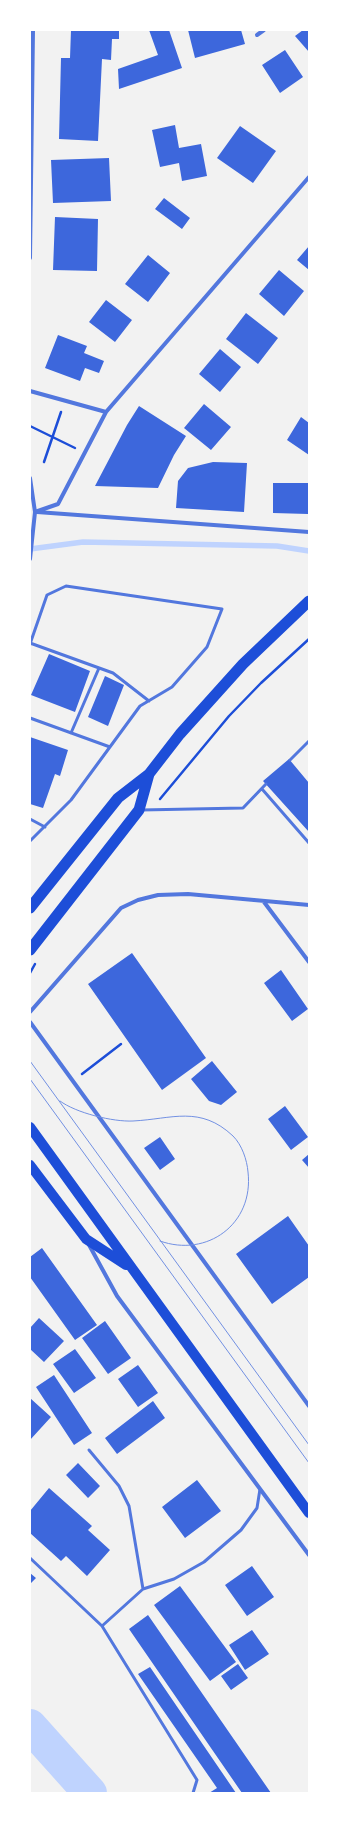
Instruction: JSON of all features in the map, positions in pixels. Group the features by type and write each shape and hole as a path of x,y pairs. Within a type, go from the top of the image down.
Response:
{"highway":[{"path":"31,905 118,798 149,774 180,734 243,664 309,601"},
{"path":"30,950 139,810 149,774"}],"main road":[{"path":"30,1127 309,1513"},
{"path":"30,1165 86,1239 131,1268"}],"street":[{"path":"30,258 33,30"},
{"path":"257,35 264,30"},
{"path":"35,512 58,504 106,412 309,177"},
{"path":"30,391 106,412"},
{"path":"30,478 35,512 31,558"},
{"path":"35,512 308,532"},
{"path":"30,1012 121,908 138,900 158,895 188,894 264,902 309,904"},
{"path":"264,902 309,962"},
{"path":"30,1022 309,1406"},
{"path":"86,1239 117,1296 309,1555"}],"lane":[{"path":"30,842 72,800 140,706 149,701 172,687 207,648 222,609 66,586 47,595 30,643 114,673 149,701"},
{"path":"71,733 99,668"},
{"path":"30,718 110,747"},
{"path":"290,760 309,741"},
{"path":"139,810 243,808 266,784"},
{"path":"262,789 309,843"},
{"path":"30,819 44,827"},
{"path":"89,1450 119,1486 129,1506 143,1589"},
{"path":"102,1626 143,1589 174,1578 204,1562 241,1530 257,1508 260,1489"},
{"path":"30,1558 102,1626 197,1780 193,1793"}],"path":[{"path":"44,462 65,401"},
{"path":"30,426 85,452"},
{"path":"72,1081 121,1044"}],"building":[{"path":"71,30 119,30 119,39 112,39 111,60 102,59 98,141 59,139 61,58 70,58"},
{"path":"149,30 169,30 182,68 119,89 118,69 158,55"},
{"path":"188,30 241,30 245,44 195,58"},
{"path":"303,30 309,30 309,52 295,36"},
{"path":"285,50 303,77 280,93 262,65"},
{"path":"175,125 179,148 201,144 207,176 182,181 179,163 160,167 152,130"},
{"path":"240,126 276,151 253,183 217,158"},
{"path":"109,158 111,201 53,203 51,160"},
{"path":"164,198 190,218 182,229 155,209"},
{"path":"55,217 98,219 97,271 53,270"},
{"path":"309,246 309,270 297,260"},
{"path":"148,255 170,273 148,302 125,284"},
{"path":"279,270 304,291 284,316 259,294"},
{"path":"106,300 132,320 115,342 89,322"},
{"path":"246,313 278,338 258,364 226,339"},
{"path":"58,335 87,346 84,353 104,361 99,373 85,368 80,381 45,368"},
{"path":"220,349 241,367 220,392 199,374"},
{"path":"204,404 231,427 211,450 184,428"},
{"path":"139,406 186,436 174,455 158,488 95,486 127,425"},
{"path":"301,417 309,423 309,455 287,440"},
{"path":"213,462 247,463 244,512 176,508 178,481 188,468"},
{"path":"273,483 308,483 308,514 273,513"},
{"path":"49,654 90,671 75,712 31,695"},
{"path":"105,676 124,685 108,726 88,717"},
{"path":"30,737 68,750 60,776 55,774 43,808 30,804"},
{"path":"289,759 309,783 309,832 263,781"},
{"path":"132,953 206,1058 162,1090 88,984"},
{"path":"281,970 308,1009 292,1021 264,983"},
{"path":"212,1061 237,1092 221,1105 209,1101 191,1079"},
{"path":"285,1106 308,1137 291,1150 268,1119"},
{"path":"160,1137 175,1159 160,1170 144,1148"},
{"path":"309,1154 309,1168 302,1160"},
{"path":"288,1216 309,1246 309,1277 272,1304 236,1254"},
{"path":"42,1248 97,1325 75,1340 30,1277 30,1257"},
{"path":"39,1318 64,1341 44,1362 30,1349 30,1328"},
{"path":"105,1321 131,1358 108,1374 82,1338"},
{"path":"75,1349 96,1378 74,1393 53,1364"},
{"path":"138,1365 158,1393 138,1407 118,1379"},
{"path":"54,1375 92,1433 74,1445 36,1387"},
{"path":"30,1398 51,1417 30,1440"},
{"path":"153,1401 165,1418 117,1454 105,1438"},
{"path":"78,1463 100,1486 88,1498 66,1475"},
{"path":"197,1480 221,1511 185,1538 162,1507"},
{"path":"49,1488 92,1526 88,1530 110,1550 87,1576 66,1556 61,1561 30,1533 30,1511"},
{"path":"252,1566 274,1597 247,1616 225,1585"},
{"path":"30,1573 36,1578 30,1584"},
{"path":"180,1586 236,1662 210,1681 154,1605"},
{"path":"148,1615 271,1793 242,1793 129,1629"},
{"path":"252,1630 269,1654 245,1670 229,1645"},
{"path":"238,1664 248,1678 231,1690 221,1676"},
{"path":"150,1667 236,1793 209,1793 217,1788 138,1674"}],"waterway":[{"path":"30,549 83,542 277,546 309,551"},
{"path":"30,1726 90,1793"}],"tram line":[{"path":"30,1061 309,1445"},
{"path":"30,1079 309,1463"},
{"path":"60,1101 85,1113 115,1120 133,1121 185,1116 197,1117 209,1120 221,1126 236,1140 244,1153 248,1172 248,1191 243,1207 235,1221 224,1232 210,1240 194,1245 178,1245 160,1241"}]}
